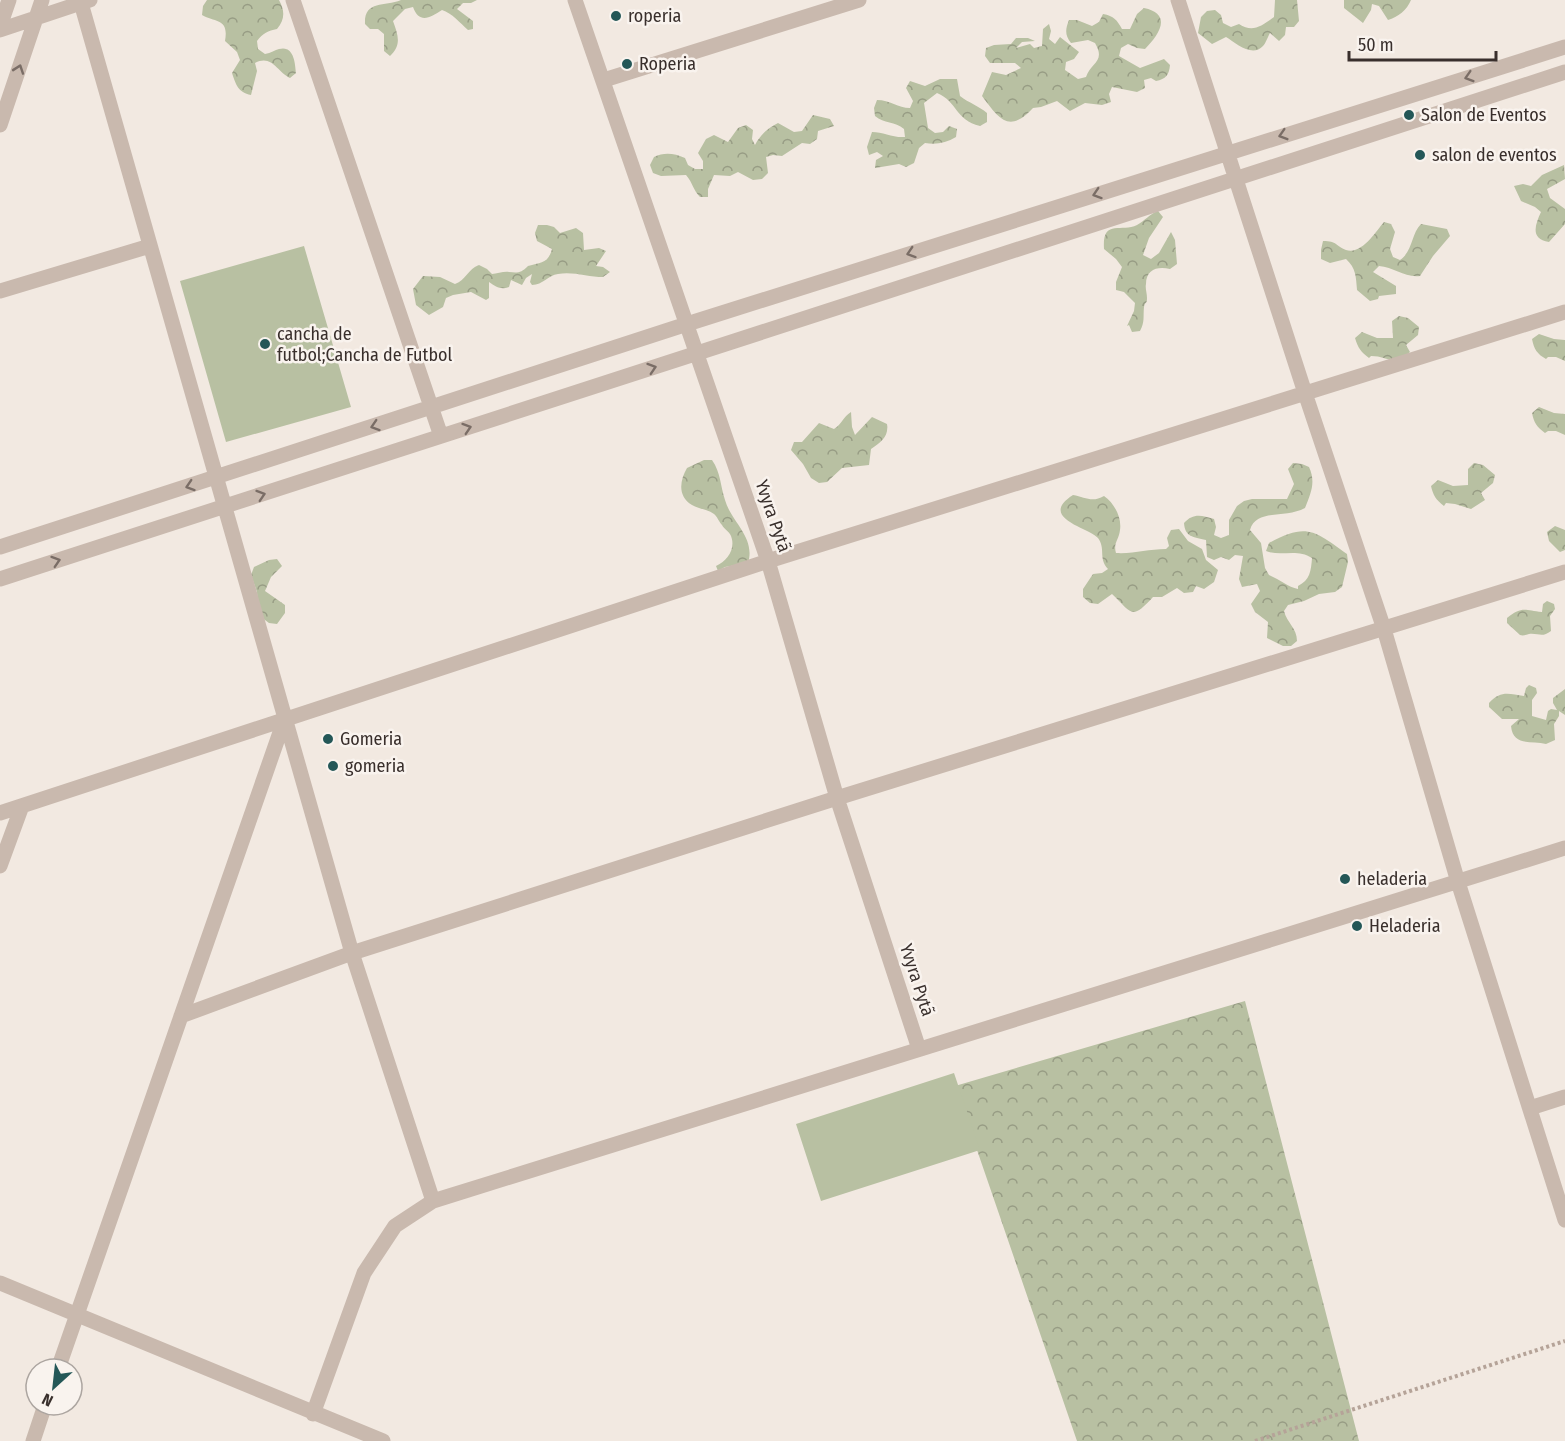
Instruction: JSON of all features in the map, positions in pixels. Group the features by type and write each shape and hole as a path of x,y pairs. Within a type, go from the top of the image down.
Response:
{"street":[{"path":"0,28 9,0"},
{"path":"0,124 42,0"},
{"path":"293,0 441,436"},
{"name":"Yvyra Pytã","path":"575,0 768,561 837,798 919,1049"},
{"path":"604,80 859,0"},
{"path":"1178,0 1384,629 1458,882 1565,1220"},
{"path":"0,28 86,2 150,246 352,953 434,1201"},
{"path":"0,547 687,324 1565,47"},
{"path":"0,579 1565,72"},
{"path":"0,291 150,246"},
{"path":"0,813 768,561 1565,312"},
{"path":"181,1016 352,953 837,798 1565,572"},
{"path":"62,1357 285,718"},
{"path":"0,866 22,806"},
{"path":"313,1414 364,1273 395,1227 434,1201 1565,848"},
{"path":"1530,1108 1565,1097"},
{"path":"0,1283 383,1441"},
{"path":"33,1441 41,1417"}],"path":[{"path":"1255,1441 1565,1341"}],"green space":[{"path":"207,0 279,0 283,11 282,22 277,29 259,38 258,49 265,54 284,48 288,50 293,56 296,73 290,78 270,62 261,61 255,63 257,71 251,95 240,90 232,73 240,60 237,52 225,41 226,34 223,25 202,15 203,6"},
{"path":"401,0 477,0 463,3 457,9 473,21 473,29 468,30 446,11 442,10 422,18 418,16 413,7 405,9 393,21 398,44 390,56 384,51 384,34 378,29 370,29 365,24 366,16 371,8"},
{"path":"1275,0 1297,0 1299,21 1294,27 1286,27 1285,35 1279,41 1270,33 1263,46 1249,50 1226,37 1212,44 1198,33 1201,17 1207,11 1215,10 1221,15 1223,23 1231,27 1239,24 1249,28 1261,26 1274,17"},
{"path":"1344,0 1411,0 1402,13 1388,20 1379,6 1372,4 1363,23 1344,8"},
{"path":"1144,8 1153,11 1161,20 1161,26 1155,38 1145,49 1128,44 1121,48 1119,56 1140,68 1164,59 1170,65 1165,78 1156,81 1151,78 1144,80 1145,88 1137,92 1112,87 1109,94 1111,102 1102,105 1085,103 1070,111 1057,101 1033,108 1025,116 1011,122 999,117 982,96 992,72 1006,75 1021,68 1015,63 990,63 985,56 986,48 1011,44 1016,38 1028,38 1035,41 1022,42 1016,48 1030,44 1034,48 1042,46 1043,29 1049,24 1051,31 1049,39 1055,44 1060,37 1079,52 1074,59 1066,62 1065,70 1078,79 1086,77 1098,58 1098,49 1095,43 1088,40 1071,43 1066,32 1069,20 1077,20 1092,26 1099,22 1103,14 1115,19 1122,29 1130,29 1137,14"},
{"path":"940,79 957,79 960,96 987,113 987,122 980,126 966,120 949,101 937,93 924,103 928,128 935,133 943,132 949,126 957,129 956,137 941,143 925,143 919,148 914,163 906,167 899,164 875,168 876,160 883,156 877,152 869,155 867,147 872,132 905,137 901,126 875,116 874,108 877,100 910,108 913,101 906,88 910,81 925,86"},
{"path":"813,115 830,119 834,126 818,131 817,139 810,144 802,143 782,156 766,157 768,173 762,179 753,180 738,172 730,176 714,175 708,189 708,197 700,197 686,175 661,176 653,173 650,165 654,157 669,154 685,158 688,165 695,169 703,169 703,161 698,153 706,139 714,135 728,142 738,128 746,125 753,130 752,139 755,145 765,132 778,123 794,132 802,131"},
{"path":"1564,165 1565,179 1547,189 1550,198 1565,209 1565,224 1549,242 1537,235 1536,226 1541,212 1521,201 1514,186 1523,184 1531,186 1542,175"},
{"path":"1158,211 1163,217 1149,238 1143,255 1151,259 1159,253 1171,232 1175,240 1177,264 1170,269 1154,270 1148,275 1143,325 1140,331 1132,332 1129,325 1127,326 1135,303 1124,292 1116,290 1116,282 1122,267 1104,249 1104,239 1109,230 1137,225"},
{"path":"1384,222 1391,224 1395,232 1390,249 1393,257 1400,260 1407,252 1421,224 1447,229 1450,236 1420,276 1379,266 1373,272 1396,286 1396,294 1379,296 1378,299 1370,301 1357,290 1355,273 1349,262 1346,259 1330,263 1321,259 1321,250 1323,241 1334,243 1346,250 1358,249"},
{"path":"538,225 554,227 560,233 576,228 583,233 584,250 599,248 606,251 596,266 603,267 610,272 603,277 558,274 532,285 530,282 532,274 522,285 511,280 509,287 503,288 496,287 489,282 489,298 486,300 471,292 453,295 446,298 443,307 429,315 416,305 413,289 423,276 440,277 455,284 479,265 492,274 519,272 528,266 543,262 552,249 537,241 535,233"},
{"name":"cancha de futbol;Cancha de Futbol","path":"304,246 351,407 226,442 180,281"},
{"path":"1399,316 1408,318 1419,327 1418,335 1406,345 1410,352 1395,360 1377,356 1369,358 1364,354 1355,338 1362,332 1377,338 1393,338 1392,321"},
{"path":"1539,334 1565,340 1565,361 1556,357 1546,359 1538,353 1532,339"},
{"path":"1539,407 1554,413 1565,414 1565,435 1556,431 1545,433 1538,427 1532,413"},
{"path":"851,412 855,435 872,417 887,424 885,436 871,449 869,465 842,468 827,482 819,483 811,478 791,450 794,442 802,442 819,423 834,429"},
{"path":"704,460 712,460 728,508 746,537 750,554 748,563 725,567 718,571 716,566 727,558 731,550 731,536 714,514 692,505 682,493 683,478 687,468"},
{"path":"1293,463 1309,467 1312,478 1311,492 1305,508 1265,516 1253,523 1250,530 1261,543 1265,568 1269,575 1298,589 1298,586 1309,575 1312,558 1295,553 1266,551 1269,543 1282,536 1302,531 1327,540 1347,554 1348,562 1342,587 1335,592 1319,594 1288,605 1284,611 1297,641 1291,646 1283,646 1267,638 1268,622 1255,612 1251,604 1260,591 1257,584 1242,587 1239,579 1243,556 1235,555 1229,560 1221,557 1214,560 1207,557 1206,540 1188,534 1184,523 1194,516 1214,519 1216,527 1214,535 1221,538 1229,535 1229,520 1237,506 1244,501 1287,499 1294,484 1288,469"},
{"path":"1474,463 1483,465 1495,475 1493,483 1481,493 1485,500 1471,509 1446,503 1444,506 1435,497 1431,486 1438,480 1453,486 1468,485 1468,469"},
{"path":"1073,495 1092,499 1104,496 1114,506 1120,525 1115,547 1116,553 1166,549 1169,546 1167,538 1171,530 1179,529 1188,541 1202,549 1206,560 1218,570 1214,582 1204,589 1196,586 1193,592 1184,593 1177,588 1162,597 1153,597 1136,612 1128,610 1112,594 1098,604 1090,603 1083,597 1083,589 1093,574 1102,573 1108,569 1103,561 1102,546 1098,538 1063,516 1061,510 1063,503"},
{"path":"1555,526 1565,530 1565,550 1560,552 1549,541 1547,532"},
{"path":"277,559 282,566 271,577 265,591 285,605 285,613 277,624 269,623 261,617 258,610 257,592 251,575 254,567"},
{"path":"1547,601 1554,604 1555,609 1550,616 1551,631 1548,633 1520,635 1507,623 1507,618 1520,610 1542,612 1543,604"},
{"path":"1529,685 1536,688 1537,693 1532,700 1532,716 1546,720 1548,711 1557,710 1553,698 1565,689 1565,715 1559,711 1554,724 1555,740 1546,744 1519,740 1515,737 1511,726 1519,719 1502,719 1489,707 1489,703 1497,696 1509,694 1524,696"},
{"path":"1245,1001 1359,1441 1077,1441 955,1086"},
{"path":"954,1073 980,1150 821,1201 796,1124"}],"place":[{"name":"roperia","path":"616,16"},
{"name":"Roperia","path":"627,64"},
{"name":"Salon de Eventos","path":"1409,115"},
{"name":"salon de eventos","path":"1420,155"},
{"name":"cancha de futbol;Cancha de Futbol","path":"265,344"},
{"name":"Gomeria","path":"328,739"},
{"name":"gomeria","path":"333,766"},
{"name":"heladeria","path":"1345,879"},
{"name":"Heladeria","path":"1357,926"}]}
